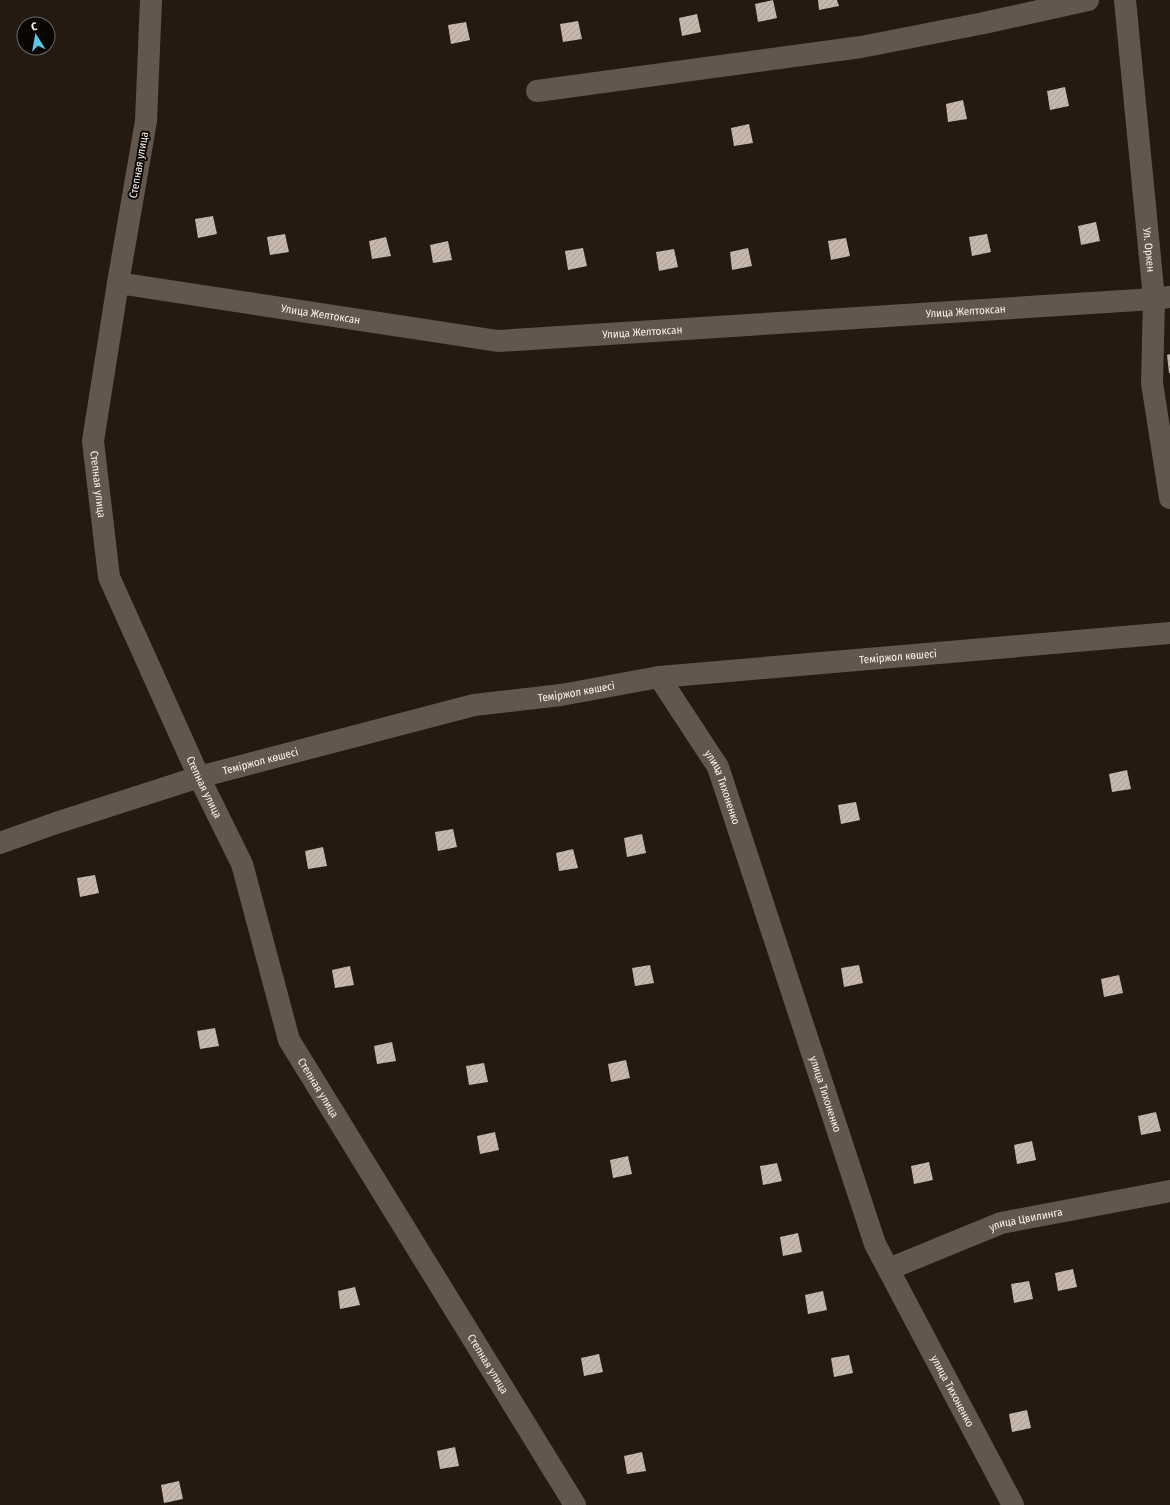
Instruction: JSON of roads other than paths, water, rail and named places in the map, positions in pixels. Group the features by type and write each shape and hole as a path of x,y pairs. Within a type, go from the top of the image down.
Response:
{"street":[{"name":"Степная улица","path":"151,0 146,121 93,441 109,577 199,777 242,864 289,1040 575,1505"},
{"path":"537,91 861,47 984,23 1088,0"},
{"name":"Ул. Оркен","path":"1125,0 1162,298 1152,383 1170,498"},
{"name":"Улица Желтоксан","path":"118,283 498,341 1162,298"},
{"name":"Теміржол көшесі","path":"0,843 56,823 199,777 474,705 562,695 659,677 1170,633"},
{"name":"улица Тихоненко","path":"659,677 718,767 875,1244 1013,1505"},
{"name":"улица Цвилинга","path":"889,1269 1001,1224 1170,1191"}]}
